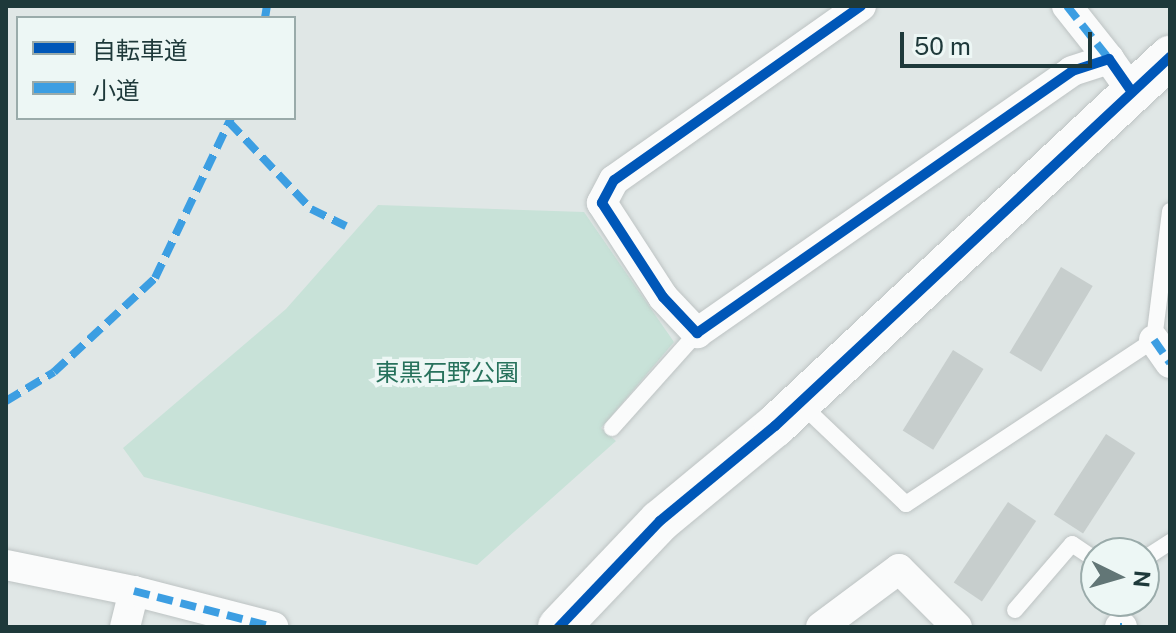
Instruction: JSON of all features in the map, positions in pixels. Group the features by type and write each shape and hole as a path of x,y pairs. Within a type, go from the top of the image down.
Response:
{"street":[{"path":"861,6 614,180 602,203 663,297 697,333 1072,71 1120,76"},
{"path":"1067,6 1120,76"},
{"path":"559,627 660,521 799,403 1120,76 1170,57"},
{"path":"6,565 134,591 273,627"},
{"path":"821,627 899,569 957,627"},
{"path":"125,627 134,591"}],"lane":[{"path":"799,403 906,504 1162,351 1170,211"},
{"path":"612,428 697,333"},
{"path":"1015,610 1072,544 1080,549"}],"green space":[{"name":"東黒石野公園","path":"378,205 584,212 674,342 601,428 616,441 477,565 144,477 123,448 286,309"}],"building":[{"path":"1061,267 1093,286 1041,372 1009,353"},
{"path":"953,350 984,369 933,450 903,431"},
{"path":"1106,434 1135,453 1083,534 1054,515"},
{"path":"1008,502 1036,521 982,601 954,582"}],"marked path":[{"path":"265,16 267,6"},
{"path":"1067,6 1109,59"},
{"path":"6,401 54,372 155,278 230,120"},
{"path":"229,122 311,209 346,226"},
{"path":"1154,340 1170,363"},
{"path":"134,591 273,627"}],"cycle path":[{"path":"861,6 614,180 602,203 663,297 697,333 1072,71 1109,59 1132,92"},
{"path":"559,627 660,521 775,426 1170,57"}]}
